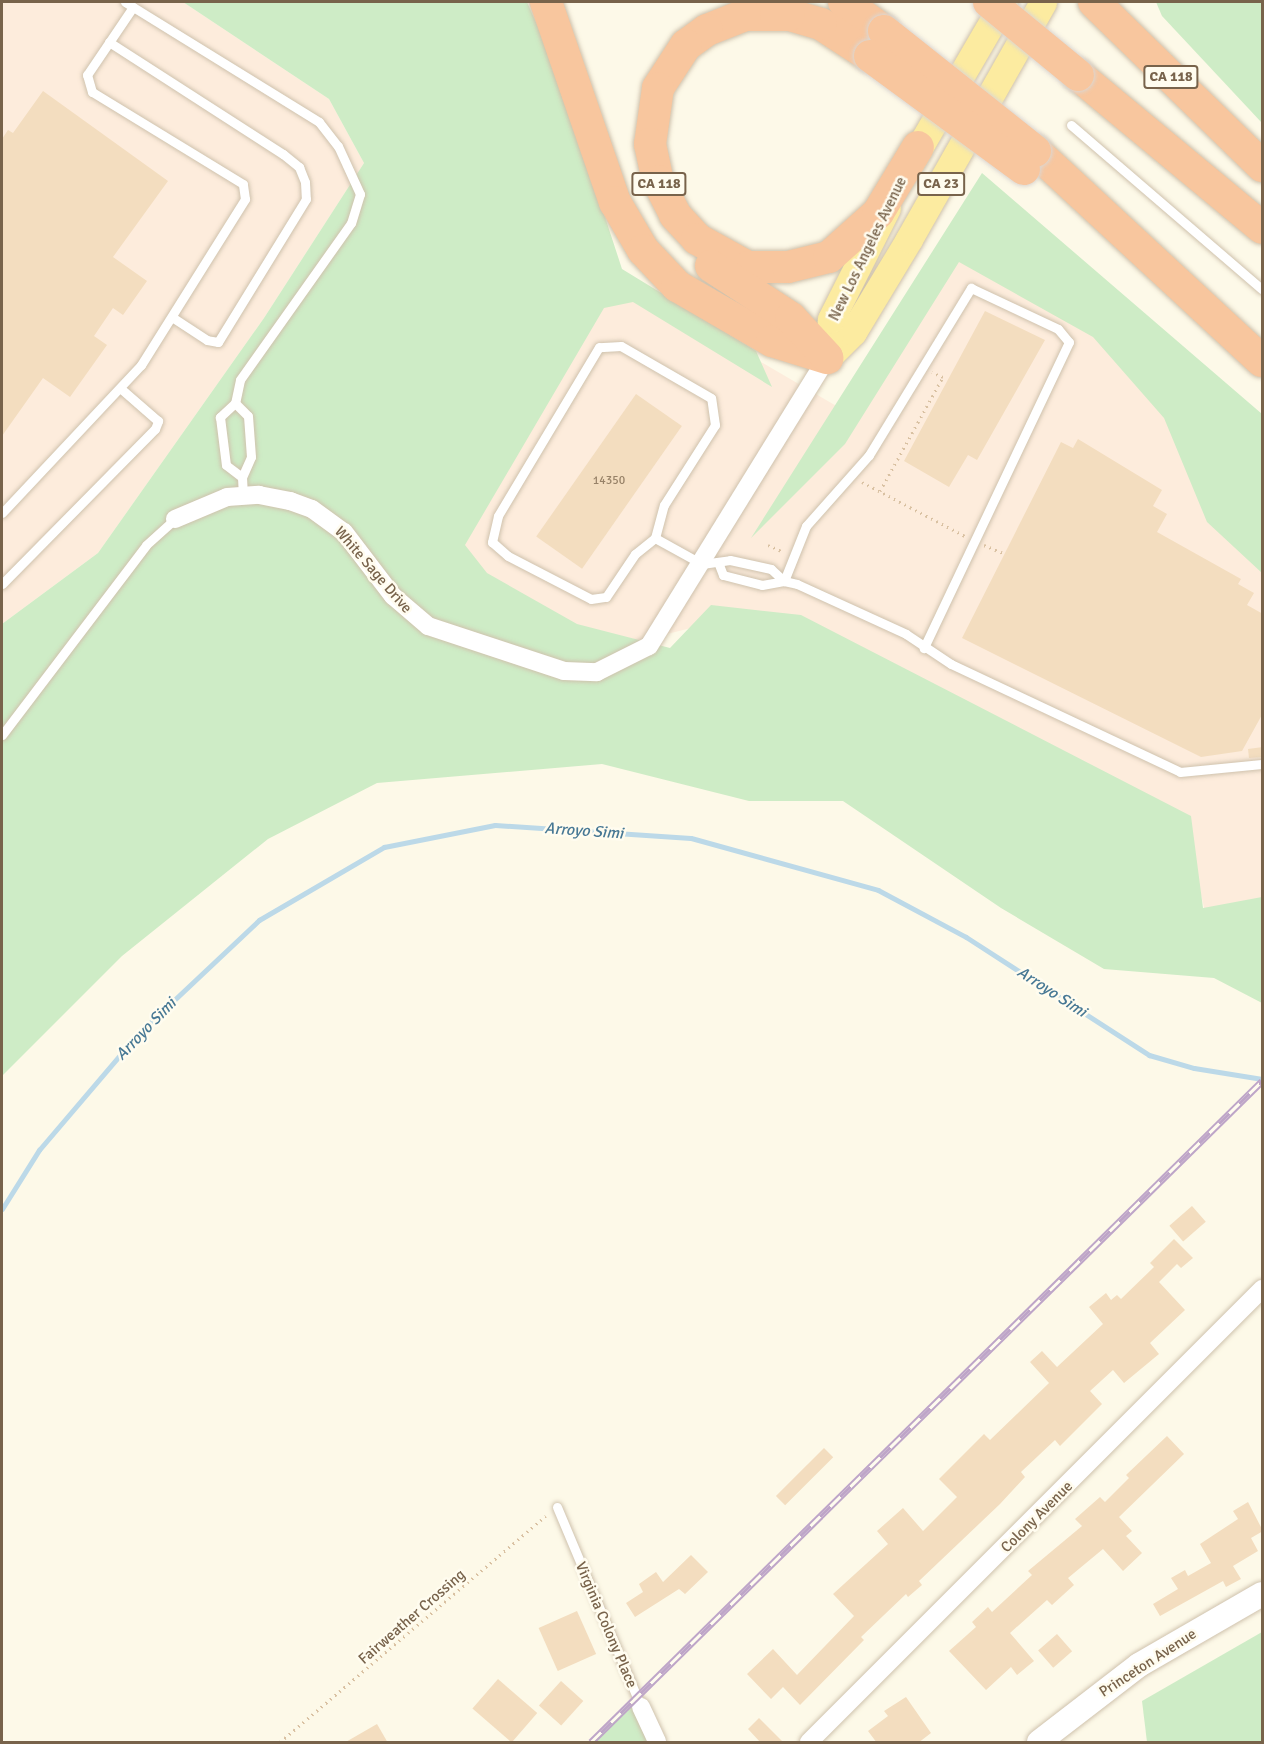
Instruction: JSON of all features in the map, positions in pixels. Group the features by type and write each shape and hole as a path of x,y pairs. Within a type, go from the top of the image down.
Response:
{"highway":[{"path":"546,2 615,202 643,249 678,286 715,308 771,341 827,358"},
{"path":"844,2 877,44"},
{"path":"989,2 1263,228"},
{"path":"1094,2 1124,31"},
{"name":"CA 118","path":"1114,2 1124,31 1263,166"},
{"name":"CA 118","path":"918,147 878,213 829,257 788,267 748,267 697,238 675,215 658,181 650,144 658,88 686,45 707,30 745,15 789,15 821,24 877,44 1029,160 1184,288 1263,361"},
{"path":"675,215 705,262 790,318 827,358"}],"main road":[{"name":"New Los Angeles Avenue","path":"827,358 831,319 918,147 1004,2"},
{"name":"New Los Angeles Avenue","path":"827,358 853,332 909,239 1043,2"}],"street":[{"name":"White Sage Drive","path":"175,519 214,500 243,495 290,501 327,518 358,548 406,610 428,626 564,670 603,670 649,646 710,563 827,358"},
{"name":"Colony Avenue","path":"809,1743 1263,1289"},
{"name":"Princeton Avenue","path":"1039,1743 1139,1665 1263,1594"},
{"name":"Virginia Colony Place","path":"641,1707 657,1743"}],"lane":[{"path":"2,513 141,365 245,199 243,184 92,92 87,75 109,42 129,4 319,122 338,146 360,194 351,223 240,380 235,403 220,417 226,465 242,477"},
{"path":"109,42 283,154 299,167 305,182 306,200 218,342 207,340 172,317"},
{"path":"1071,125 1263,289"},
{"path":"784,581 806,526 869,455 971,288 1058,329 1068,342 924,648"},
{"path":"621,346 711,398 715,425 664,505 656,538 635,554 606,597 591,599 508,556 492,542 498,516 599,347 621,346"},
{"path":"2,584 155,429 158,421 120,388"},
{"path":"235,403 248,416 251,457 242,477 243,495"},
{"name":"White Sage Drive","path":"2,735 146,545 175,519"},
{"path":"656,538 710,563 723,575 762,585 784,581"},
{"path":"710,563 730,560 771,569 784,581 906,634 924,648 1180,772 1263,764"},
{"name":"Virginia Colony Place","path":"557,1507 641,1707"}],"path":[{"path":"880,491 943,377 923,367"},
{"path":"855,489 861,482 1005,554"},
{"path":"768,545 793,556"},
{"name":"Fairweather Crossing","path":"280,1743 557,1507"}],"shaded area":[{"path":"2,2 183,2 329,99 364,163 264,318 98,553 2,624"},
{"path":"963,237 1109,333 1262,554 1262,903 1206,915 1184,827 723,620 611,648 454,555 614,276 850,414"}],"green space":[{"path":"183,2 527,2 557,70 622,269 756,351 772,387 633,302 604,308 465,545 487,573 577,624 670,648 711,605 801,615 1191,816 1203,908 1262,897 1262,1003 1214,978 1104,969 1001,908 843,801 749,801 602,764 377,783 268,839 122,956 2,1076 2,624 98,553 264,318 364,163 329,99"},
{"path":"1156,2 1262,2 1262,123 1162,16"},
{"path":"982,173 1262,414 1262,573 1207,522 1164,418 1093,337 959,262 845,444 751,538"},
{"path":"1262,1632 1262,1742 1147,1742 1142,1701"},
{"path":"636,1696 657,1742 591,1742"}],"building":[{"path":"43,91 168,181 113,257 147,281 123,315 113,308 94,336 107,345 70,397 43,378 2,436 2,139 8,130 13,133"},
{"path":"985,311 1045,340 977,460 968,455 949,487 904,461"},
{"path":"636,394 682,426 582,569 536,537"},
{"path":"1078,439 1162,490 1153,506 1167,514 1157,532 1241,579 1238,584 1254,593 1247,605 1263,614 1263,713 1242,751 1201,757 962,638 1061,442 1073,448"},
{"path":"1263,747 1263,757 1249,758 1248,749"},
{"path":"1192,1206 1206,1222 1183,1242 1169,1226"},
{"path":"1174,1239 1193,1258 1181,1268 1177,1264 1159,1282 1185,1310 1150,1343 1159,1354 1124,1383 1113,1370 1090,1391 1102,1404 1060,1446 1055,1440 1021,1472 1025,1477 1000,1504 919,1581 922,1585 908,1597 906,1594 861,1637 864,1640 800,1705 783,1687 771,1699 747,1674 773,1649 797,1675 854,1616 833,1594 888,1544 877,1531 903,1508 923,1531 957,1497 939,1479 984,1434 990,1440 1049,1383 1030,1362 1042,1351 1057,1367 1103,1324 1089,1307 1106,1293 1111,1300 1117,1295 1121,1299 1154,1267 1150,1263"},
{"path":"1167,1436 1184,1454 1119,1517 1132,1531 1126,1536 1142,1553 1123,1571 1103,1549 1068,1578 1074,1585 1052,1605 1047,1600 1010,1633 1034,1661 1017,1675 1011,1667 986,1690 949,1651 976,1627 972,1622 988,1607 992,1612 1032,1575 1028,1571 1082,1526 1075,1519 1100,1497 1105,1502 1129,1478 1126,1475"},
{"path":"824,1448 833,1457 785,1505 776,1496"},
{"path":"1248,1502 1263,1531 1251,1538 1258,1551 1233,1566 1241,1579 1226,1587 1223,1581 1160,1616 1153,1604 1178,1589 1171,1578 1185,1570 1188,1576 1211,1563 1200,1544 1238,1519 1233,1511"},
{"path":"691,1555 708,1572 685,1594 679,1589 635,1617 626,1603 643,1592 639,1584 656,1572 663,1582"},
{"path":"577,1611 596,1654 558,1671 539,1628"},
{"path":"1057,1634 1072,1651 1053,1668 1038,1650"},
{"path":"498,1679 537,1713 511,1742 472,1708"},
{"path":"561,1681 583,1701 561,1726 539,1706"},
{"path":"906,1697 931,1733 918,1743 877,1743 868,1731 888,1716 884,1711"},
{"path":"759,1718 784,1743 761,1743 748,1729"},
{"path":"377,1724 388,1743 344,1743"}],"waterway":[{"name":"Arroyo Simi","path":"2,1209 39,1150 137,1035 259,920 384,847 495,825 691,838 878,890 966,937 1149,1055 1194,1068 1262,1079"}],"railway":[{"path":"591,1742 1262,1081"}]}
